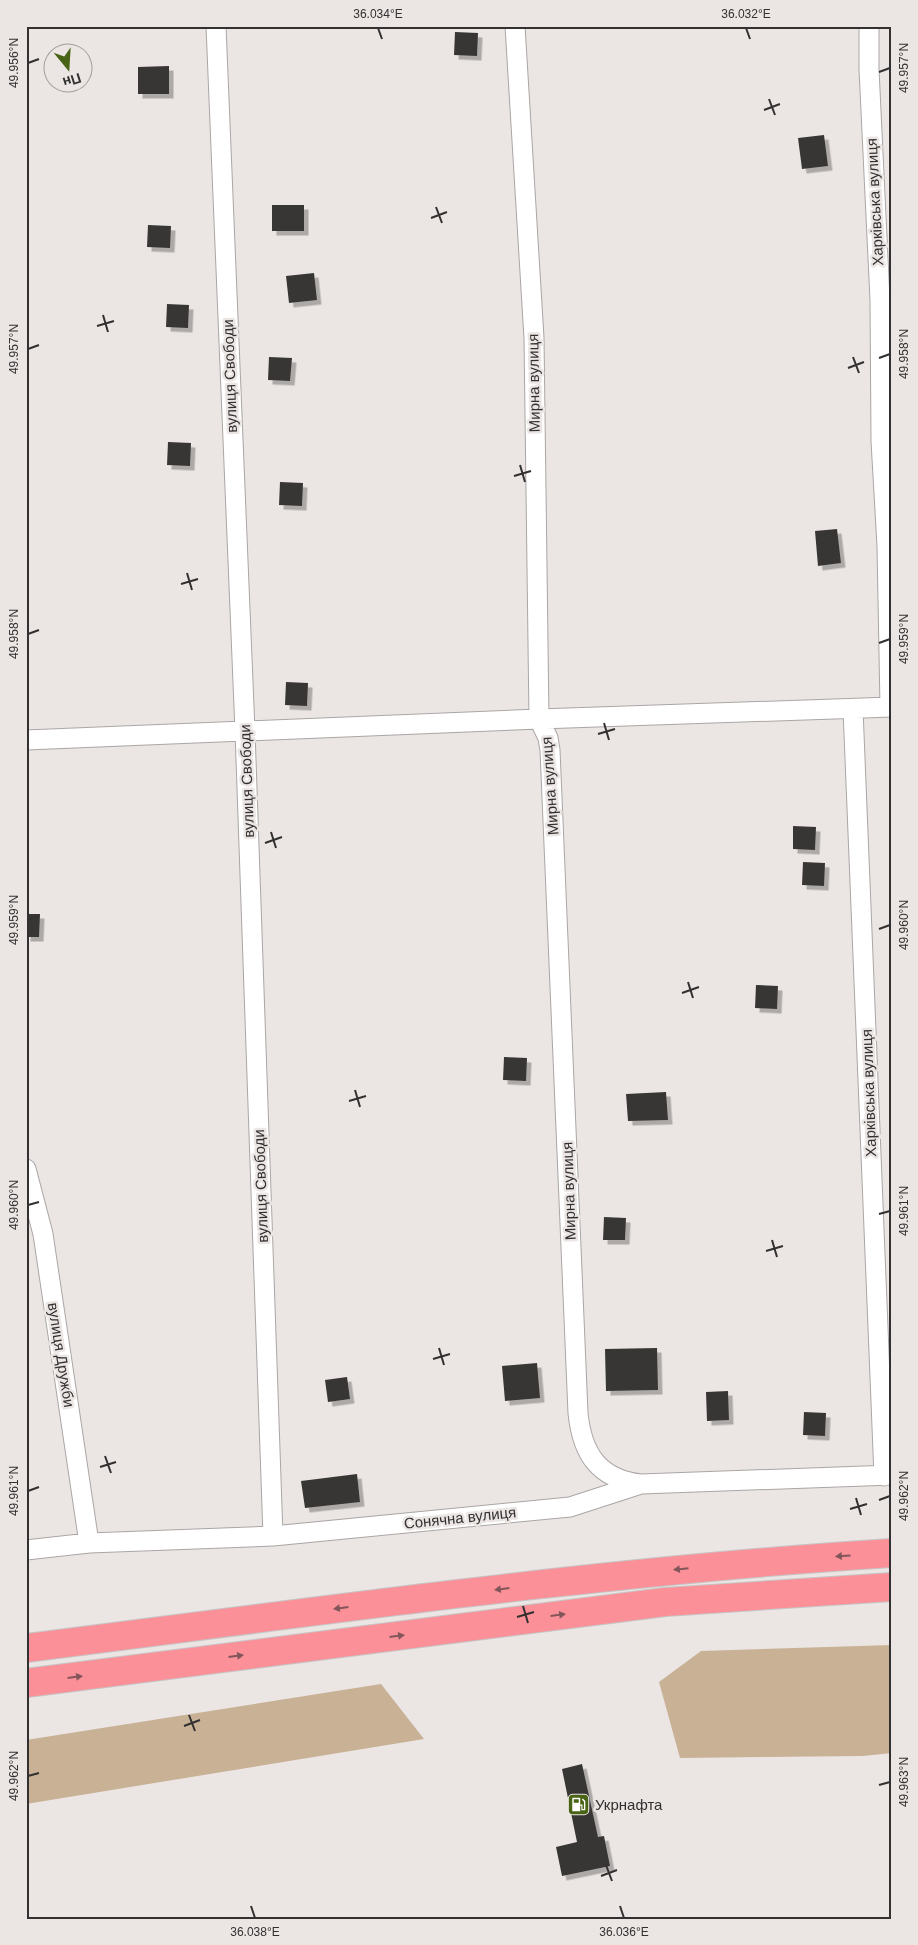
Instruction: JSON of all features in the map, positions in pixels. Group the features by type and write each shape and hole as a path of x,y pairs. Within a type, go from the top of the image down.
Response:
{"highway":[{"path":"26,1648 624,1575 769,1561 892,1553"},
{"path":"26,1683 665,1602 892,1587"}],"street":[{"name":"вулиця Свободи","path":"216,26 245,731 273,1536"},
{"name":"Мирна вулиця","path":"515,26 534,338 539,719 548,738 550,750 580,1427 586,1449 600,1467 618,1479 641,1484"},
{"name":"Харківська вулиця","path":"868,26 880,300 881,441 887,546 891,707"},
{"path":"26,740 891,707"},
{"name":"Харківська вулиця","path":"853,709 888,1476"},
{"name":"вулиця Дружби","path":"26,1169 43,1234 90,1543"},
{"name":"Сонячна вулиця","path":"26,1550 90,1543 273,1536 570,1507 641,1484 888,1476"}],"shaded area":[{"path":"892,1645 892,1753 863,1756 680,1758 659,1682 701,1651"},
{"path":"381,1684 424,1739 26,1804 26,1740"}],"building":[{"path":"455,32 478,33 477,56 454,55"},
{"path":"169,66 169,94 138,94 138,67"},
{"path":"824,135 828,166 802,169 798,138"},
{"path":"272,205 304,205 304,231 272,231"},
{"path":"148,225 171,226 170,248 147,247"},
{"path":"314,273 317,300 289,303 286,276"},
{"path":"167,304 189,305 188,328 166,327"},
{"path":"269,357 292,358 290,381 268,380"},
{"path":"168,442 191,443 190,466 167,465"},
{"path":"280,482 303,483 302,506 279,505"},
{"path":"837,529 841,563 818,566 815,531"},
{"path":"286,682 308,683 307,706 285,705"},
{"path":"793,826 816,827 815,850 793,849"},
{"path":"803,862 825,863 824,886 802,885"},
{"path":"26,914 40,914 39,937 26,937"},
{"path":"756,985 778,986 777,1009 755,1008"},
{"path":"504,1057 527,1058 526,1081 503,1080"},
{"path":"666,1092 668,1120 628,1121 626,1094"},
{"path":"604,1217 626,1218 625,1240 603,1240"},
{"path":"657,1348 658,1390 606,1391 605,1349"},
{"path":"537,1363 540,1398 505,1401 502,1366"},
{"path":"347,1377 350,1399 328,1402 325,1380"},
{"path":"728,1391 729,1420 707,1421 706,1392"},
{"path":"804,1412 826,1413 825,1436 803,1435"},
{"path":"357,1474 360,1502 305,1508 301,1481"},
{"path":"582,1764 598,1837 604,1836 610,1866 562,1876 556,1847 577,1842 562,1769"}],"place":[{"name":"Укрнафта","path":"579,1805"}]}
